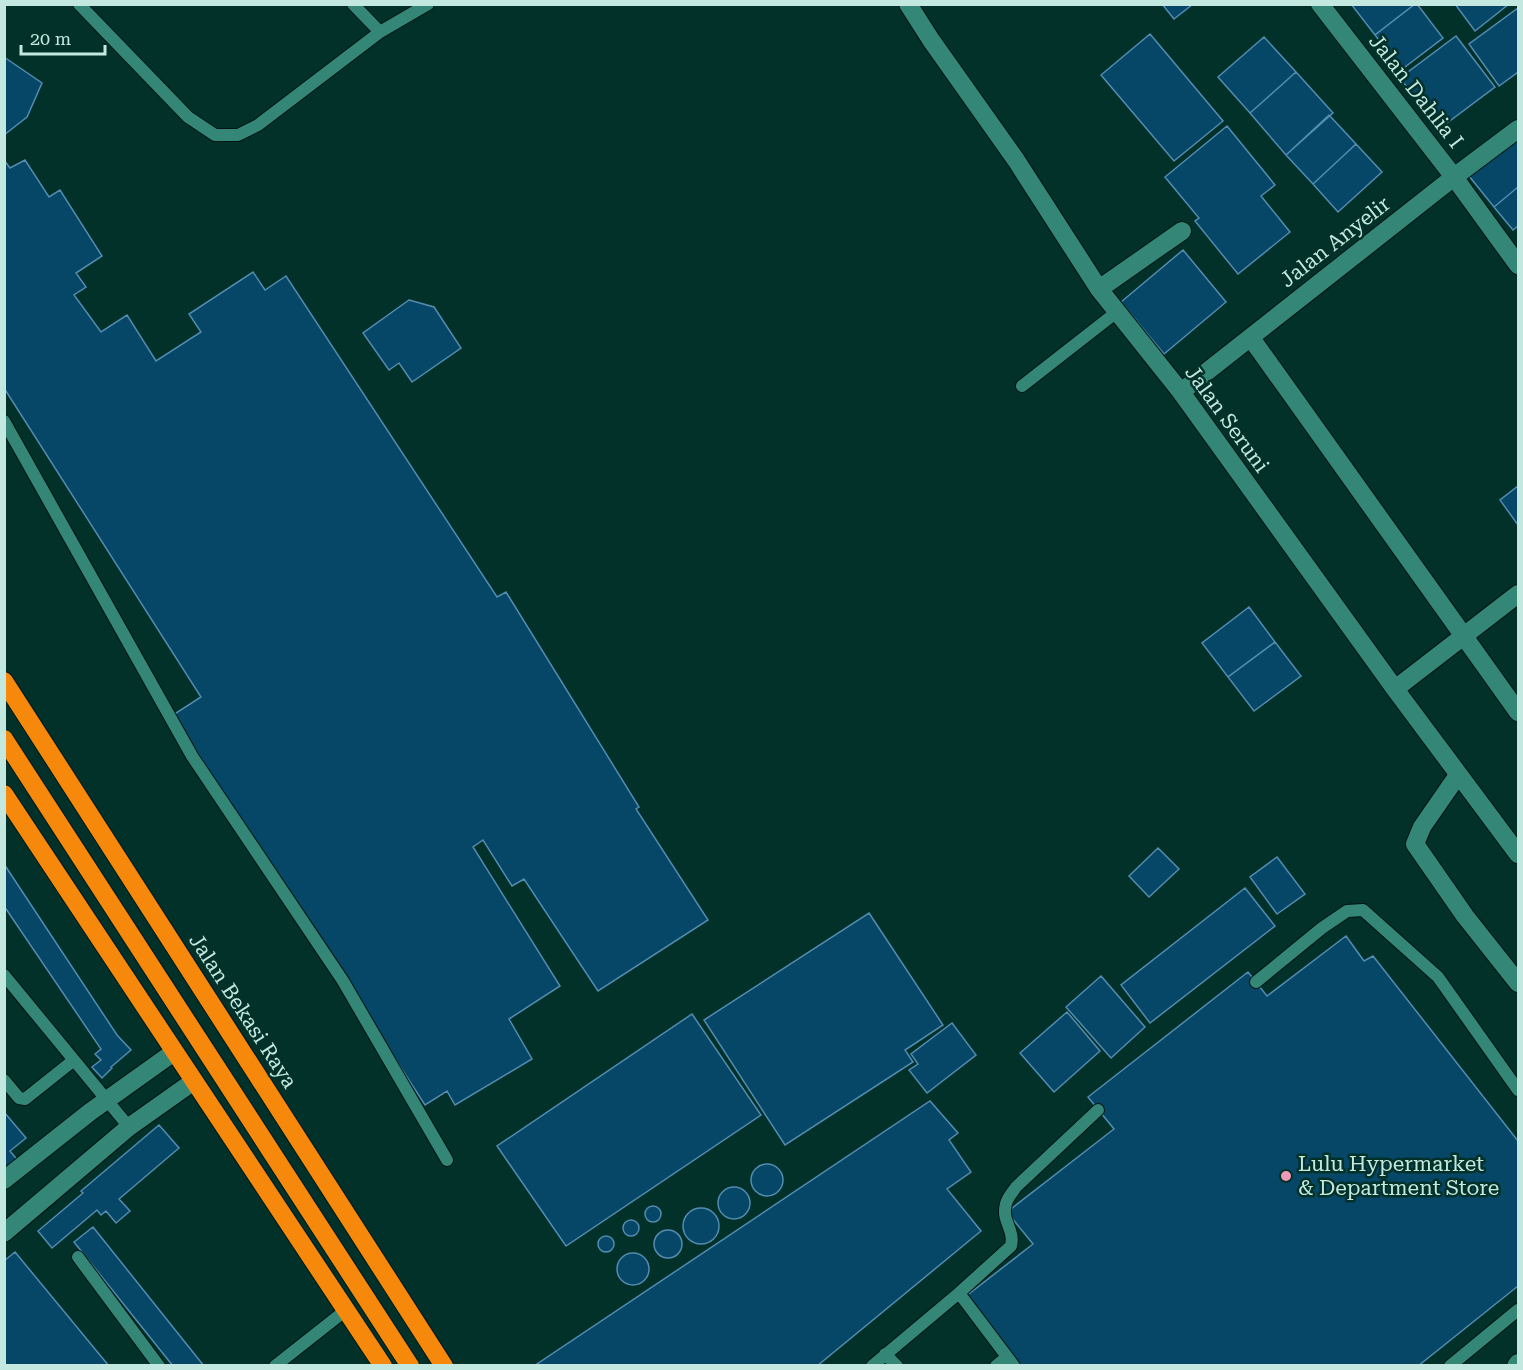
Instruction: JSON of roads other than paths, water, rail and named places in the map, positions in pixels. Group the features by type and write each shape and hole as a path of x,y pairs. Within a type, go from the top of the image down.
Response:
{"highway":[{"name":"Jalan Bekasi Raya","path":"4,681 444,1365"},
{"path":"4,739 410,1365"},
{"path":"4,794 383,1365"},
{"path":"301,1241 350,1218"}],"street":[{"name":"Jalan Seruni","path":"908,4 1016,160 1099,289 1178,388 1395,689 1518,854"},
{"name":"Jalan Dahlia I","path":"1320,4 1454,177 1518,265"},
{"name":"Jalan Anyelir","path":"1178,388 1257,333 1518,129"},
{"path":"1099,289 1182,231"},
{"path":"1257,333 1518,712"},
{"path":"1395,689 1518,594"},
{"path":"1458,775 1422,827 1415,844 1465,916 1518,984"},
{"path":"4,1180 108,1099 174,1052"},
{"path":"4,1233 129,1127 194,1082"}],"lane":[{"path":"79,4 188,117 215,135 238,135 258,125 380,32 428,4"},
{"path":"353,4 380,32"},
{"path":"1022,386 1118,311"},
{"path":"4,421 192,756 343,981 447,1160"},
{"path":"1256,982 1338,917 1347,911 1363,910 1438,977 1518,1090"},
{"path":"4,975 129,1127"},
{"path":"4,1080 19,1098 25,1099 74,1060"},
{"path":"872,1365 959,1293 1011,1246 1013,1237 1005,1218 1005,1202 1016,1187 1098,1110"},
{"path":"78,1257 159,1365"},
{"path":"959,1293 1011,1361 996,1365"},
{"path":"275,1365 346,1310"},
{"path":"1450,1365 1518,1310"},
{"path":"885,1354 897,1365"}],"place":[{"name":"Lulu Hypermarket & Department Store","path":"1286,1176"}]}
